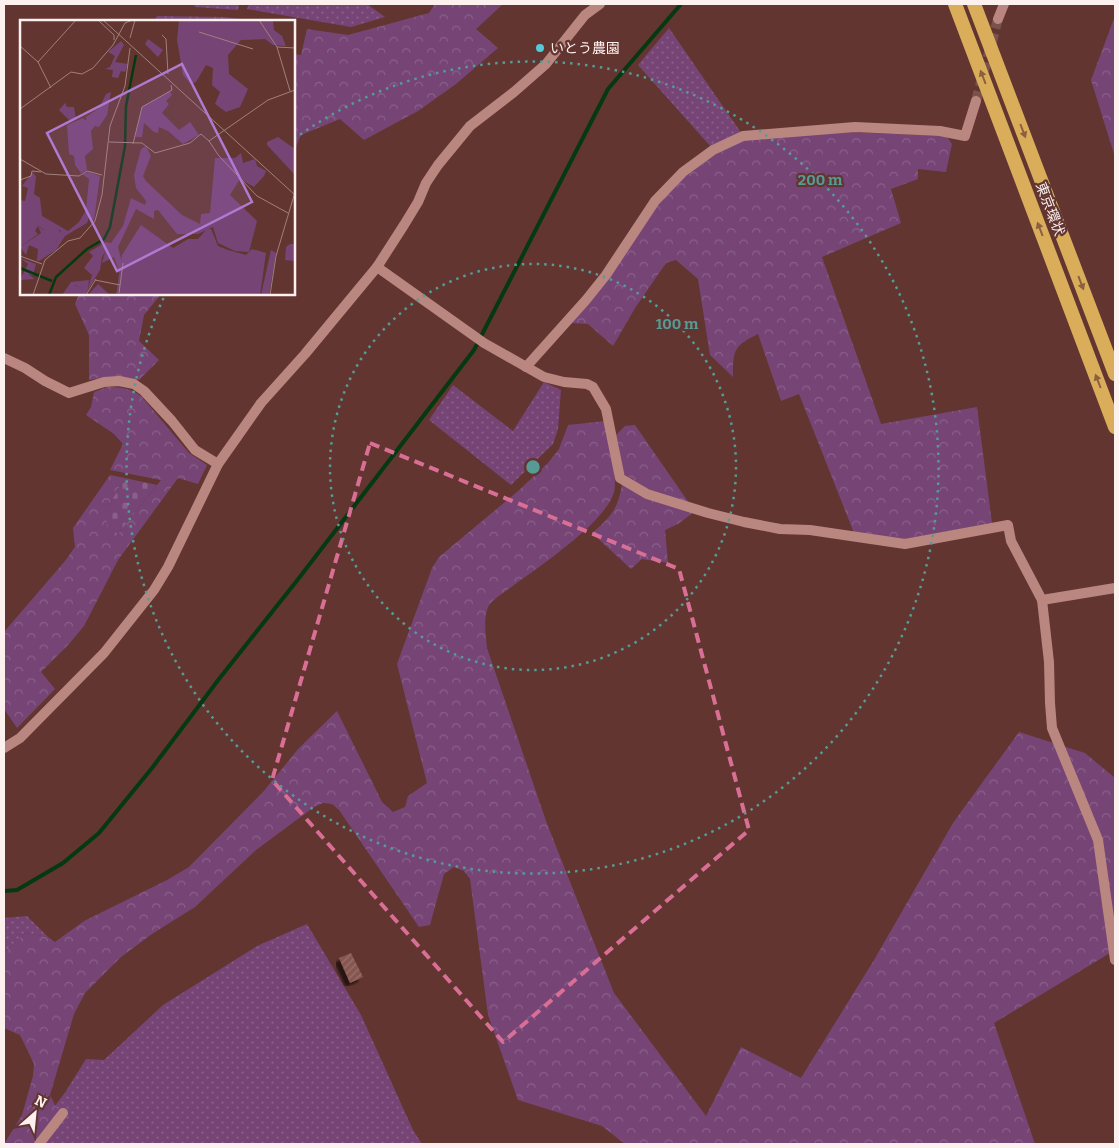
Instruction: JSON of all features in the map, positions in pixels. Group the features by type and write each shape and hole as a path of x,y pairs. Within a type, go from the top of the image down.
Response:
{"highway":[{"name":"東京環状","path":"955,4 1115,427"},
{"name":"東京環状","path":"974,4 1115,374"}],"street":[{"path":"4,748 20,738 104,653 154,590 168,567 218,464 261,404 377,267 418,202 426,183 438,165 470,126 533,77 546,64 585,15 600,4"},
{"path":"998,19 1004,4"},
{"path":"526,366 586,300 606,274 655,201 683,172 713,150 743,136 855,127 940,131 964,136 976,101"},
{"path":"377,267 484,343 544,377 564,382 587,384 593,388 606,409 620,478 647,494 744,522 780,529 810,530 905,544 1008,525 1011,541 1042,600 1049,662 1052,728 1098,840 1115,960"},
{"path":"4,358 69,393 104,382 119,381 134,384 144,391 172,421 195,450 218,464"},
{"path":"1042,600 1115,588"},
{"path":"40,1144 63,1113"}],"highlighted area":[{"path":"370,443 679,569 749,830 503,1042 272,780"}],"green space":[{"path":"194,4 239,4 238,10 195,7"},
{"path":"249,4 367,4 385,17 351,27 247,9"},
{"path":"435,4 503,4 476,29 498,48 456,84 418,111 364,140 340,119 301,135 295,149 295,54 301,55 307,29 348,35 429,13"},
{"path":"157,16 225,17 248,20 155,20"},
{"path":"1115,16 1115,157 1091,80"},
{"path":"669,28 742,134 711,147 638,65"},
{"path":"848,132 943,136 948,138 952,144 946,172 918,169 918,179 891,189 901,223 822,257 881,424 977,407 992,523 905,539 854,533 799,394 781,401 758,334 744,342 736,350 733,361 733,377 710,355 698,279 676,260 666,263 635,308 613,346 588,324 570,323 659,203 686,176 714,153 745,138"},
{"path":"79,295 160,295 144,315 139,341 159,360 139,380 114,377 89,380 89,335 75,304"},
{"path":"544,382 561,390 558,429 553,444 511,485 429,420 453,385 513,431"},
{"path":"107,387 125,388 141,396 189,453 207,465 198,484 178,478 118,560 84,626 41,672 55,689 17,728 4,709 4,632 75,547 73,528 110,475 125,478 106,510 117,535 161,480 110,470 123,444 114,434 86,415 91,407 94,392"},
{"path":"605,421 615,476 614,492 608,504 599,517 571,543 492,601 486,612 485,628 487,648 546,821 614,993 706,1116 741,1047 801,1078 874,960 953,823 1019,732 1085,753 1115,778 1115,950 994,1023 1035,1144 625,1144 602,1126 518,1100 488,1015 470,879 464,871 454,867 444,874 430,925 419,927 339,810 332,804 323,803 314,807 256,850 195,907 152,934 121,957 85,993 74,1014 50,1095 59,1113 34,1144 4,1144 22,1115 33,1076 34,1064 20,1035 4,1028 4,953 25,933 48,937 55,942 84,921 189,867 263,792 299,748 337,711 382,802 393,812 405,807 408,796 427,783 397,664 432,568 439,557 517,492 548,463 559,449 568,425"},
{"path":"635,425 689,503 647,489 624,474 616,435 625,426"},
{"path":"125,478 157,485 117,535 107,527 106,510"},
{"path":"622,484 694,512 678,524 665,530 668,563 642,559 631,569 592,533 613,512"},
{"path":"27,916 48,937 25,933 4,953 4,918"},
{"path":"307,924 361,1015 413,1130 422,1144 27,1144 66,1091 86,1059 104,1060 163,1005 257,946"}],"building":[{"path":"351,953 363,977 350,983 339,958"}],"waterway":[{"path":"4,891 17,890 63,863 99,833 152,768 474,350 608,89 681,4"}],"tunnel":[{"path":"976,101 998,19"}],"place":[{"name":"いとう農園","path":"540,48"}]}
